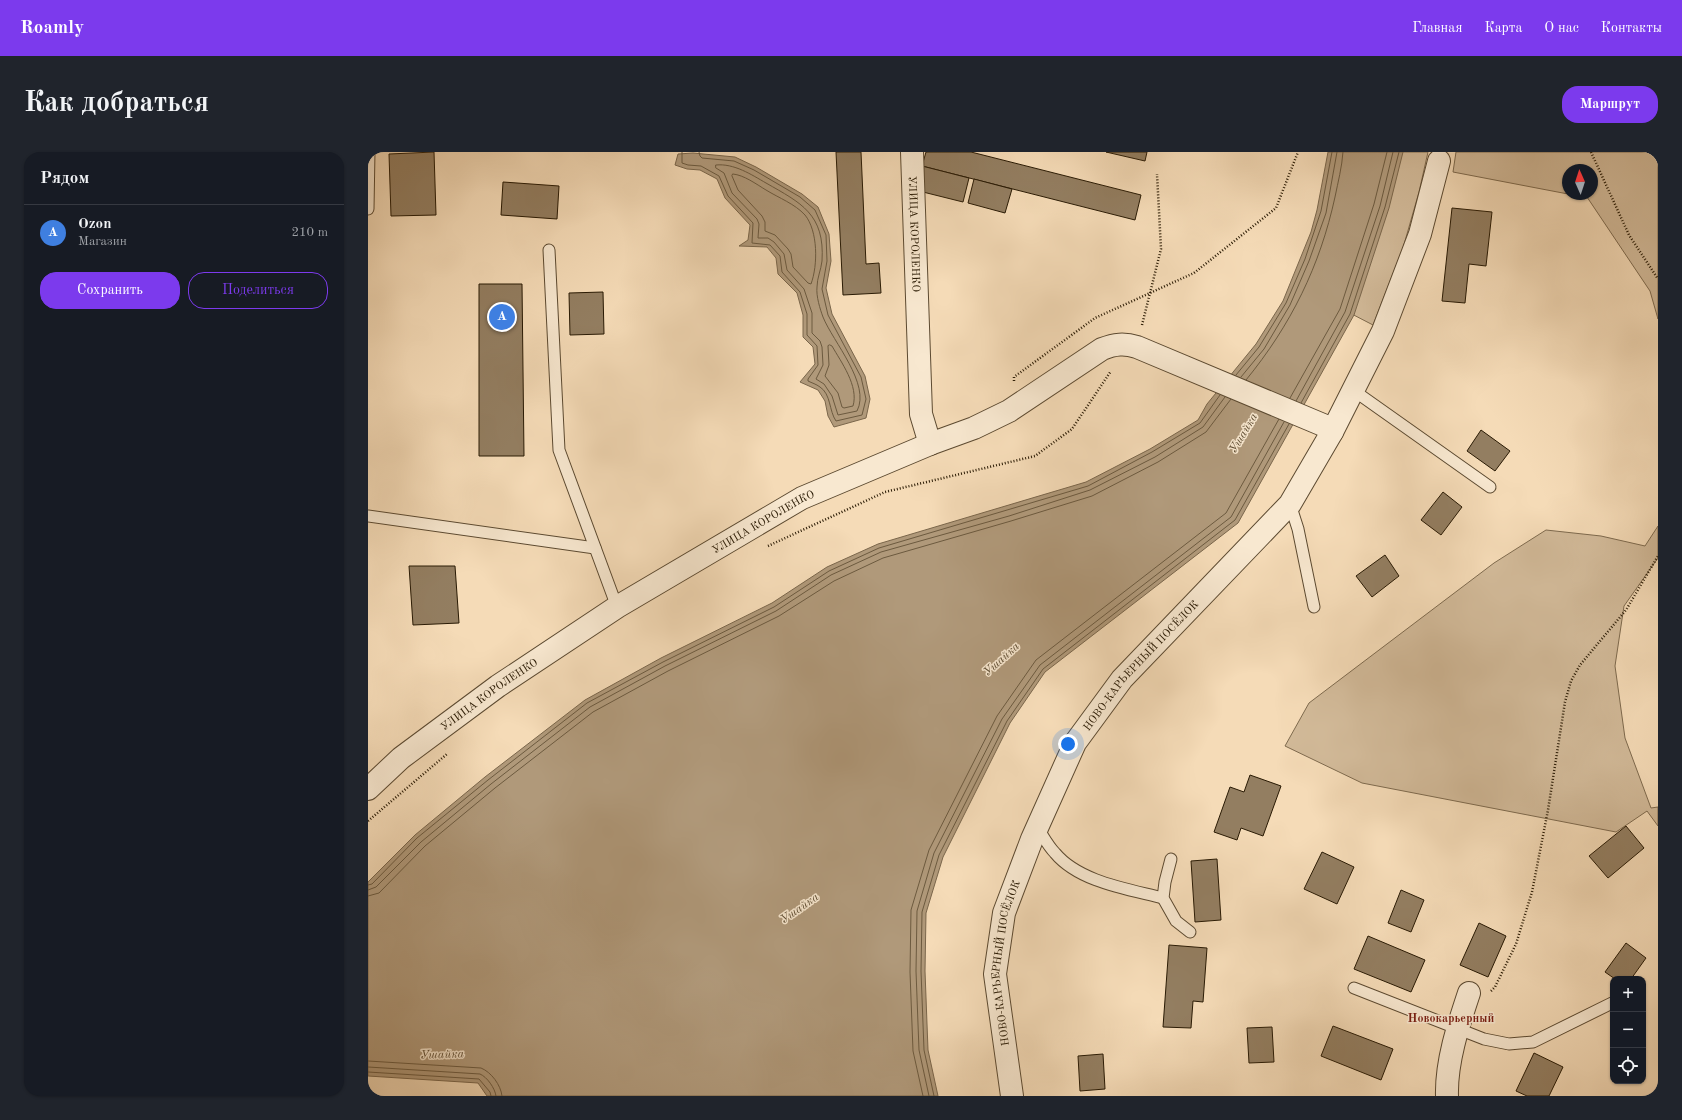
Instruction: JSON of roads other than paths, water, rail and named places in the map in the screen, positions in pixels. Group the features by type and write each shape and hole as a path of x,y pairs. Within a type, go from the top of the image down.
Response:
{"street":[{"name":"УЛИЦА КОРОЛЕНКО","path":"368,789 401,758 498,686 617,607 802,498 930,444 920,414 912,152"},
{"name":"НОВО-КАРЬЕРНЫЙ ПОСЁЛОК","path":"1012,1096 995,974 1004,913 1038,827 1075,743 1122,679 1290,504 1327,428 1353,390 1383,331 1420,234 1440,157"},
{"path":"930,444 974,428 1009,411 1102,349 1114,344 1126,344 1137,347 1327,428"},
{"path":"1447,1096 1447,1083 1458,1028 1469,993"}],"lane":[{"path":"368,209 369,152"},
{"path":"549,250 559,450 617,607"},
{"path":"1353,390 1490,487"},
{"path":"1290,504 1298,529 1314,607"},
{"path":"368,516 595,548"},
{"path":"1038,827 1055,854 1078,872 1112,885 1163,898"},
{"path":"1171,859 1165,882 1163,898 1176,921 1190,932"},
{"path":"1354,988 1498,1043 1515,1044 1533,1042 1610,1004"}],"water":[{"name":"Ушайка","path":"1328,152 1403,152 1389,208 1354,315 1238,523 1045,672 1010,723 943,857 926,913 925,971 928,1050 938,1096 487,1096 478,1083 368,1076 368,882 415,835 485,777 585,700 661,658 772,603 827,567 878,544 1086,482 1150,449 1198,420 1207,404 1256,344 1283,301 1311,232 1317,210"},
{"path":"693,153 735,157 756,167 802,194 818,207 829,234 831,261 826,288 832,314 865,376 870,399 866,418 834,427 828,416 825,401 818,390 800,382 815,364 813,347 803,337 803,315 797,293 778,274 776,258 767,247 739,246 748,240 750,225 725,198 717,179 700,170 687,169 675,165 678,154"}],"place":[{"name":"Ozon","path":"502,317"}],"district":[{"name":"Новокарьерный","path":"1451,1018"}]}
